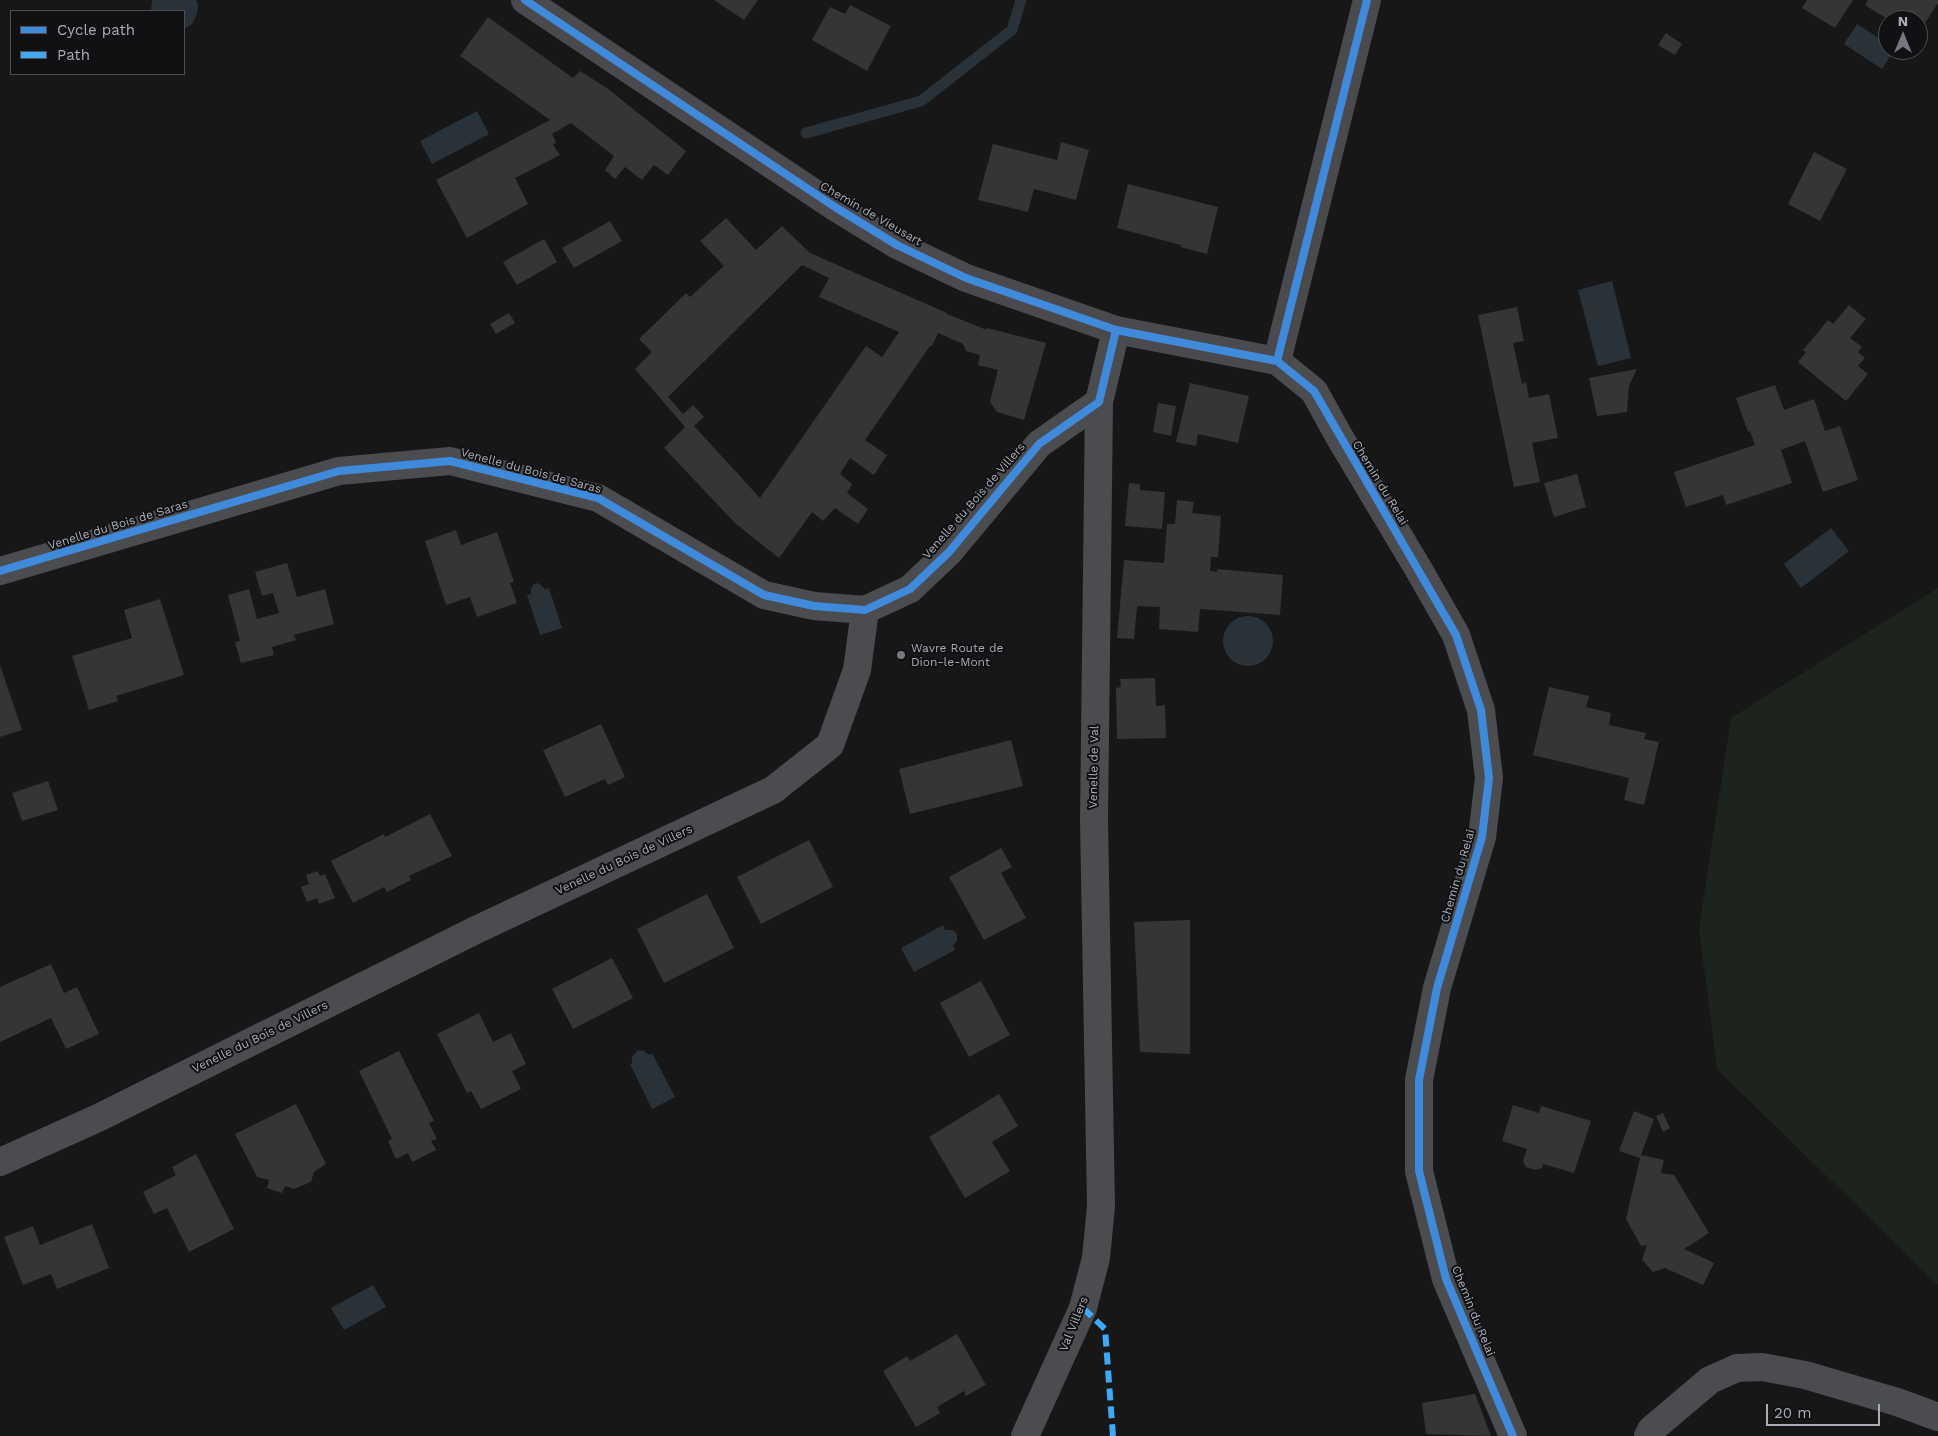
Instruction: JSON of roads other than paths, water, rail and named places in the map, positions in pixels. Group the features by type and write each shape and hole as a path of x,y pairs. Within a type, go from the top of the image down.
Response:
{"street":[{"name":"Chemin de Vieusart","path":"525,0 834,207 897,245 966,278 1116,330 1277,361"},
{"path":"1277,361 1367,0"},
{"name":"Venelle de Val","path":"1101,1206 1094,820 1098,402 1116,330"},
{"name":"Chemin du Relai","path":"1277,361 1314,391 1419,570 1456,635 1481,710 1490,778 1482,837 1438,988 1419,1080 1419,1171 1446,1280 1513,1436"},
{"name":"Venelle du Bois de Villers","path":"0,1162 98,1118 478,929 773,790 830,745 857,670 865,610 910,589 949,552 1039,444 1098,402"},
{"name":"Venelle du Bois de Saras","path":"0,571 339,470 450,461 598,498 764,596 814,606 865,610"},
{"name":"Val Villers","path":"1025,1436 1083,1308 1096,1258 1101,1206"},
{"path":"1648,1436 1652,1430 1710,1380 1737,1368 1762,1367 1805,1375 1897,1402 1938,1417"}],"waterway":[{"path":"806,133 921,101 1012,30 1021,0"}],"place":[{"name":"Wavre Route de Dion-le-Mont","path":"901,655"}]}
